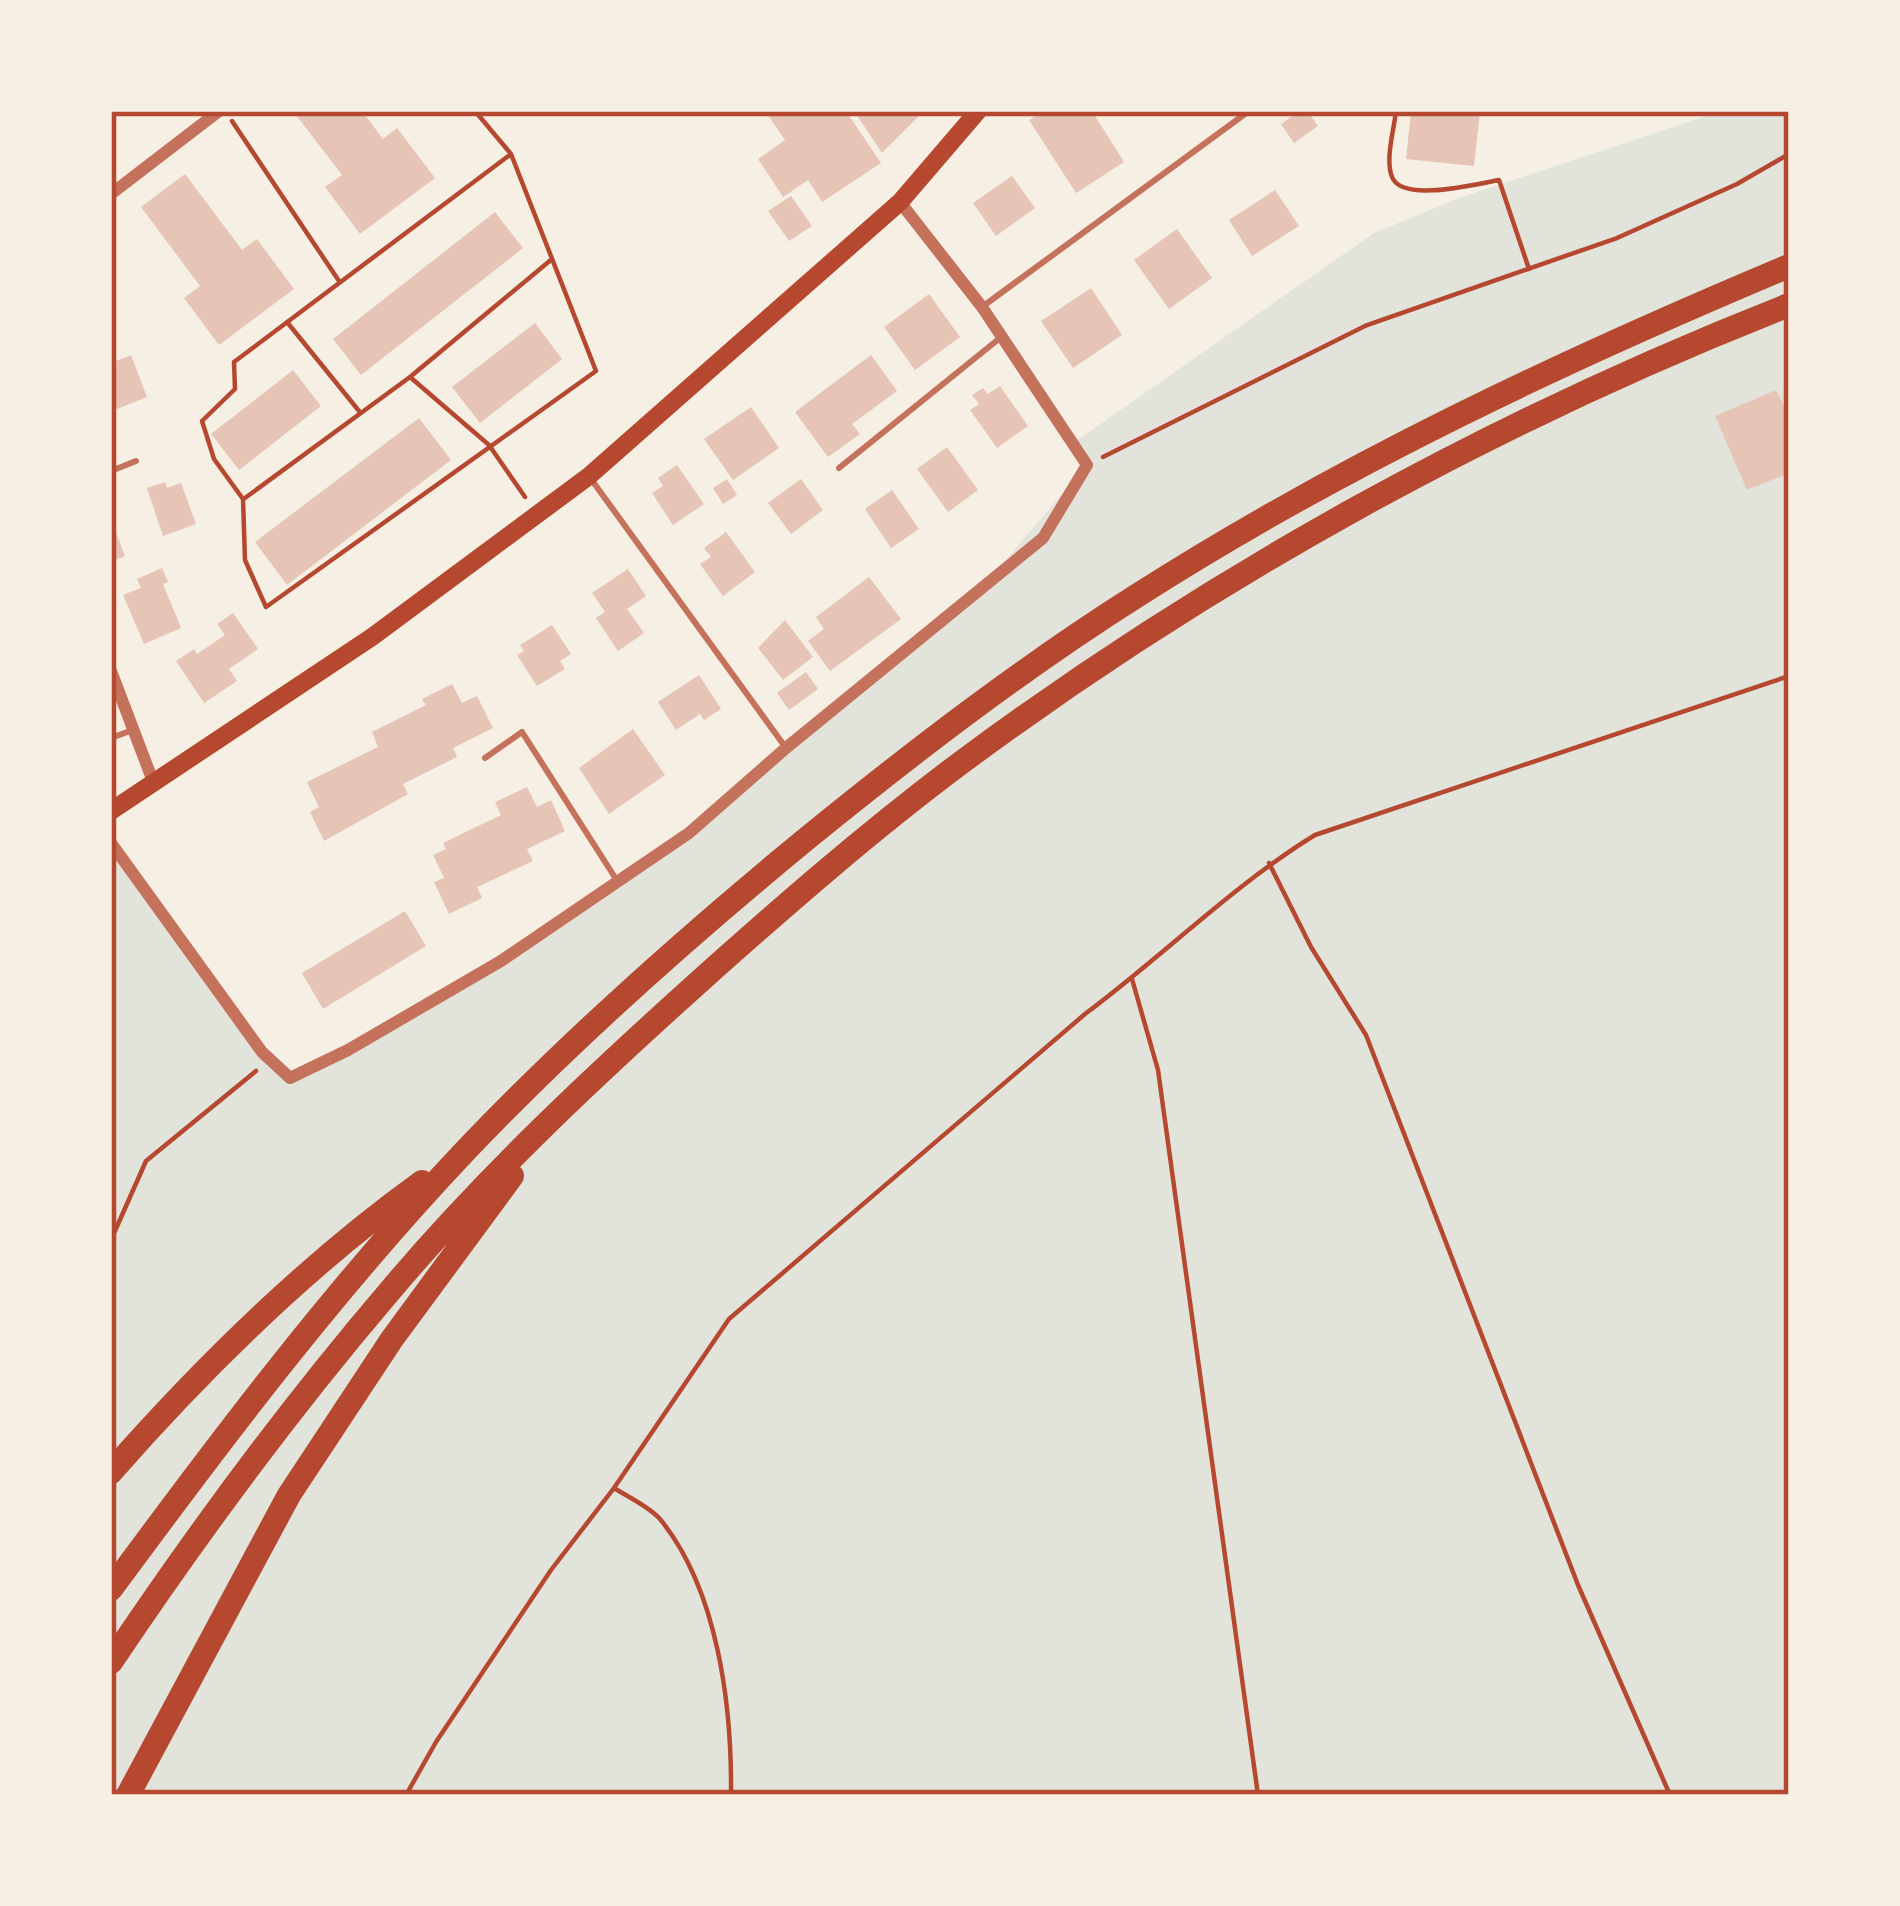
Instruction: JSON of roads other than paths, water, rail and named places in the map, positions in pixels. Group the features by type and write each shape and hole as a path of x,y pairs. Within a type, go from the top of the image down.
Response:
{"highway":[{"path":"111,1589 305,1334 468,1148 661,960 922,745 1078,634 1385,452 1682,310 1789,266"},
{"path":"111,1662 186,1551 318,1378 463,1208 577,1091 890,818 988,742 1115,654 1299,541 1518,424 1789,305"},
{"path":"128,1795 251,1563 343,1409 442,1268 577,1091"},
{"path":"111,1472 237,1338 346,1237 468,1148"}],"main road":[{"path":"111,811 372,637 589,476 900,202 978,111"}],"street":[{"path":"111,194 223,111"},
{"path":"111,843 271,1060 290,1078 348,1051 501,962 688,833 1043,538 1087,465 982,307 900,202"},
{"path":"111,671 154,784"}],"lane":[{"path":"982,307 1249,111"},
{"path":"839,468 1000,338"},
{"path":"111,471 136,461"},
{"path":"589,476 786,748"},
{"path":"111,738 133,730"},
{"path":"485,758 522,732 618,882"}]}
